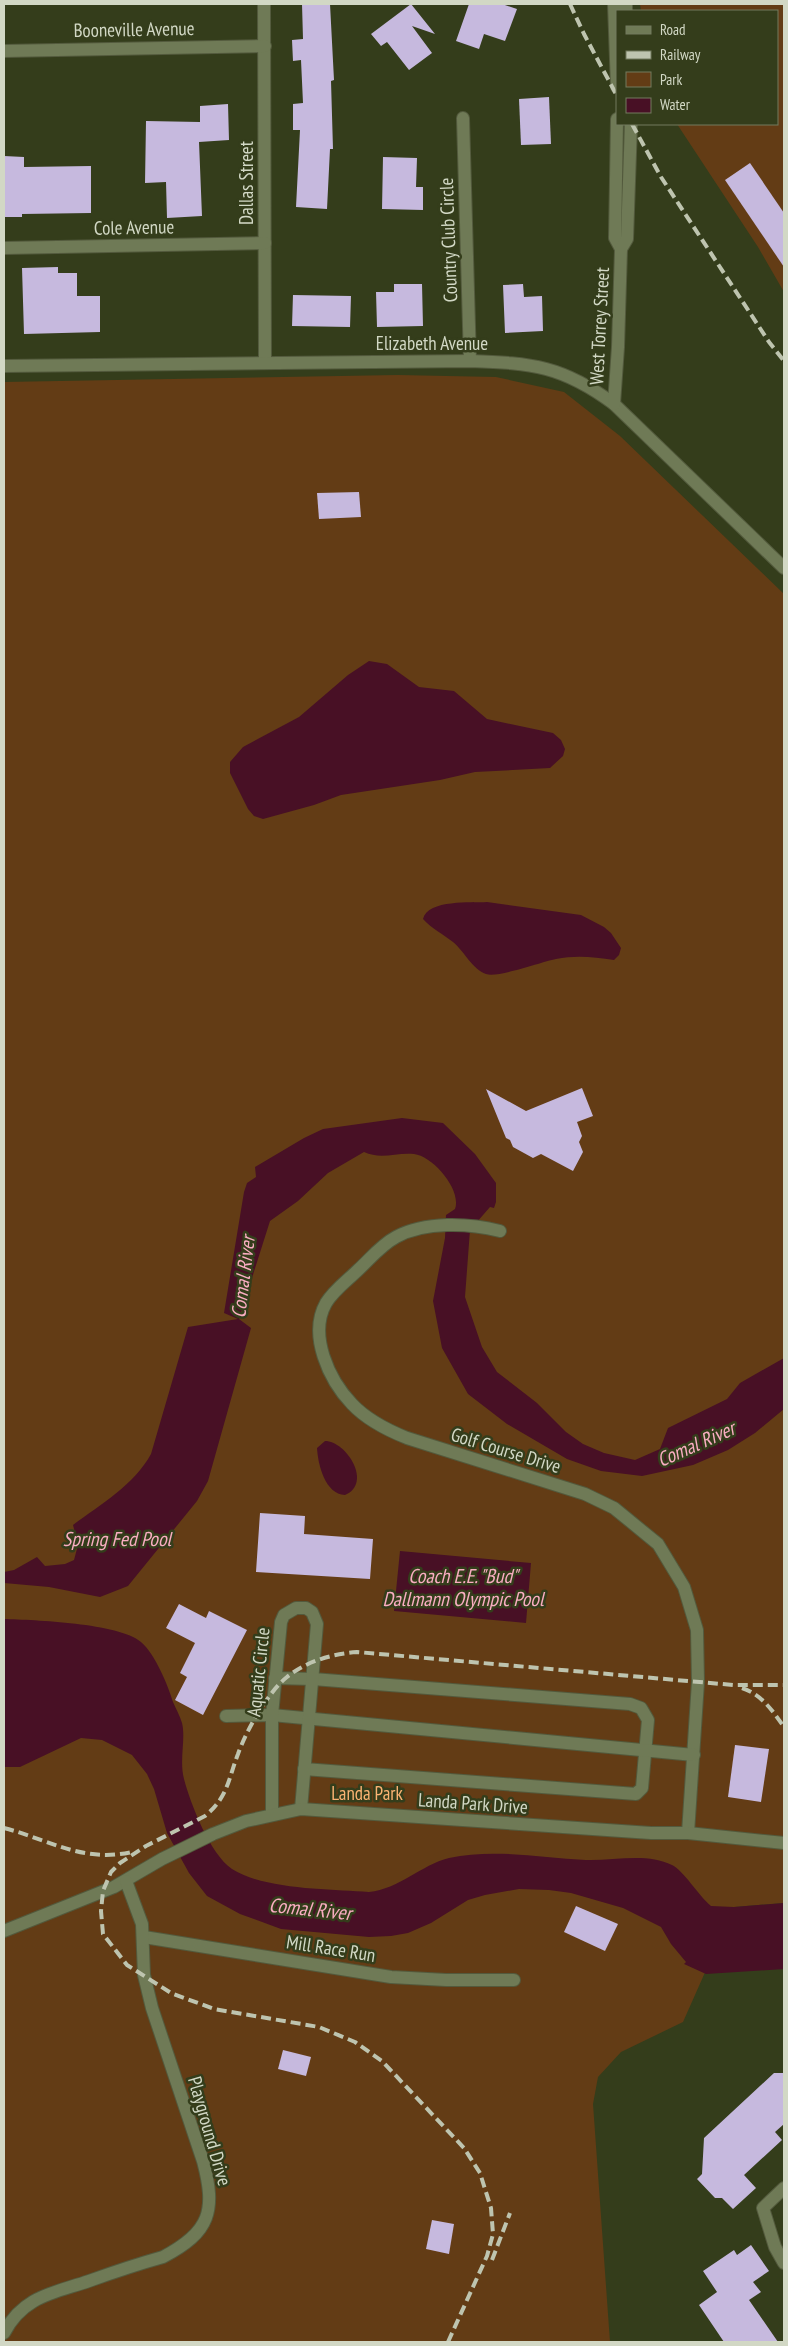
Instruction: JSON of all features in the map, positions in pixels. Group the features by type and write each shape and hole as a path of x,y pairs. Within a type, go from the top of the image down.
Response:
{"street":[{"name":"Dallas Street","path":"264,4 265,362"},
{"path":"614,4 616,59"},
{"name":"Booneville Avenue","path":"4,50 265,46"},
{"name":"Country Club Circle","path":"463,118 470,361"},
{"name":"West Torrey Street","path":"617,125 615,238 621,249"},
{"name":"West Torrey Street","path":"614,404 621,249 627,239 631,125"},
{"name":"Cole Avenue","path":"4,248 265,243"},
{"name":"Elizabeth Avenue","path":"4,366 470,361 520,362 548,368 590,386 614,404 784,568"},
{"name":"Golf Course Drive","path":"500,1231 478,1227 422,1227 394,1238 327,1302 320,1331 325,1360 331,1375 352,1403 387,1430 406,1438 585,1494 614,1508 658,1544 684,1587 697,1630 698,1682 688,1833"},
{"name":"Aquatic Circle","path":"272,1814 272,1715 281,1622 288,1612 301,1607 312,1612 317,1624 301,1808"},
{"path":"275,1678 313,1679 630,1704 641,1708 648,1720 642,1788 636,1794 628,1795 304,1768"},
{"path":"226,1716 272,1715 310,1718 694,1755"},
{"name":"Landa Park Drive","path":"4,1931 126,1881 162,1859 213,1834 272,1814 301,1808 623,1832 688,1833 784,1843"},
{"name":"Playground Drive","path":"4,2332 11,2320 25,2307 44,2294 163,2257 177,2249 198,2230 210,2206 210,2190 203,2161 152,2008 144,1974 142,1924 126,1881"},
{"name":"Mill Race Run","path":"144,1937 391,1977 446,1980 514,1980"},
{"path":"784,2188 763,2208 775,2247 784,2263"}],"green space":[{"path":"640,4 784,4 784,292 758,247 678,125 778,125 778,10 641,10"},
{"name":"Landa Park","path":"398,375 496,377 564,392 620,436 784,594 784,1903 734,1907 683,2022 621,2052 598,2077 593,2104 610,2342 4,2342 4,382"}],"water":[{"path":"369,661 387,664 419,687 454,691 487,719 553,733 561,740 565,749 563,756 550,768 475,772 440,780 341,795 314,805 263,819 254,816 248,809 230,773 230,762 243,747 299,717 348,675"},
{"path":"487,902 581,915 604,927 611,933 621,948 619,955 614,960 571,957 500,974 492,975 481,972 453,942 423,919 433,908 441,905"},
{"path":"402,1118 443,1123 475,1154 496,1183 496,1202 494,1208 490,1207 470,1230 465,1297 482,1347 497,1372 537,1403 566,1432 583,1444 604,1453 635,1460 660,1449 668,1428 727,1399 740,1383 784,1358 784,1409 755,1433 728,1450 693,1465 642,1476 601,1471 567,1459 507,1424 468,1394 442,1348 433,1301 445,1238 446,1215 455,1209 456,1201 450,1184 437,1167 422,1156 408,1154 383,1156 364,1152 328,1173 298,1201 270,1221 239,1319 251,1328 208,1481 197,1501 128,1586 100,1597 49,1587 4,1583 4,1572 14,1570 37,1557 45,1566 65,1564 74,1560 78,1545 73,1525 126,1485 136,1475 151,1454 188,1327 238,1319 224,1313 244,1192 247,1183 256,1177 255,1167 323,1129"},
{"path":"325,1441 333,1443 348,1455 357,1473 357,1482 353,1489 345,1495 332,1490 321,1470 317,1448"},
{"name":"Coach E.E. \"Bud\" Dallmann Olympic Pool","path":"400,1551 531,1563 526,1623 394,1611"},
{"name":"Comal River","path":"4,1619 96,1627 130,1636 146,1647 160,1670 182,1723 184,1779 196,1815 209,1841 224,1862 232,1869 246,1876 280,1885 369,1892 400,1882 439,1861 466,1855 500,1854 586,1860 652,1859 662,1861 677,1868 711,1906 734,1907 784,1903 784,1969 706,1974 684,1964 686,1962 671,1944 661,1927 623,1908 571,1893 549,1890 519,1889 485,1895 468,1900 431,1923 408,1933 391,1936 369,1937 281,1929 240,1914 207,1896 189,1873 167,1833 154,1789 147,1774 132,1755 102,1740 81,1738 20,1767 4,1767"}],"building":[{"path":"302,4 330,4 334,80 331,81 333,149 330,149 327,209 296,207 300,130 293,130 293,104 303,103 301,60 293,61 292,40 303,39"},
{"path":"411,4 435,34 412,26 432,53 409,70 387,42 381,46 371,34"},
{"path":"469,4 502,4 517,9 505,41 484,34 479,49 456,41"},
{"path":"549,97 551,144 521,145 519,99"},
{"path":"228,104 229,140 199,142 202,216 167,218 166,182 145,183 146,121 200,122 200,106"},
{"path":"4,156 24,157 24,167 91,166 91,213 22,214 22,217 4,217"},
{"path":"383,157 417,158 416,187 423,187 423,210 382,209"},
{"path":"750,163 784,213 784,267 725,180"},
{"path":"58,267 58,273 77,273 77,296 100,296 100,332 24,334 22,268"},
{"path":"394,284 422,284 423,326 377,327 376,292 394,292"},
{"path":"523,284 524,297 542,296 543,331 505,333 503,285"},
{"path":"293,295 351,296 350,327 292,326"},
{"path":"359,492 361,517 319,519 317,493"},
{"path":"582,1088 593,1116 577,1122 582,1136 579,1142 583,1152 573,1171 541,1154 533,1158 513,1147 510,1140 506,1138 486,1089 526,1111"},
{"path":"260,1513 305,1516 304,1534 373,1539 370,1579 256,1572"},
{"path":"179,1604 206,1618 209,1611 247,1630 203,1715 175,1700 187,1677 180,1673 195,1643 166,1628"},
{"path":"735,1745 769,1749 761,1802 728,1797"},
{"path":"576,1906 618,1924 605,1951 564,1932"},
{"path":"283,2050 311,2057 306,2076 278,2069"},
{"path":"774,2073 784,2073 784,2124 775,2132 782,2140 744,2175 756,2188 733,2209 722,2198 715,2198 697,2179 702,2174 704,2138"},
{"path":"432,2220 454,2224 449,2254 426,2249"},
{"path":"751,2245 769,2271 753,2282 761,2292 749,2300 778,2342 724,2342 699,2305 717,2292 703,2271 734,2250 737,2255"}],"railway":[{"path":"570,4 616,94"},
{"path":"633,125 661,177 769,342 784,361"},
{"path":"448,2342 487,2256 493,2234 491,2208 480,2173 464,2148 382,2061 355,2042 319,2027 214,2009 171,1993 127,1965 103,1934 101,1911 103,1891 111,1872 120,1863 146,1846 205,1816 213,1809 223,1795 246,1734 272,1692 295,1671 311,1663 338,1654 357,1652 733,1685 784,1685"},
{"path":"742,1688 761,1699 784,1727"},
{"path":"4,1828 66,1849 97,1855 132,1852"},
{"path":"492,2260 510,2213"}],"water label":[{"name":"Spring Fed Pool","path":"117,1539"}]}
